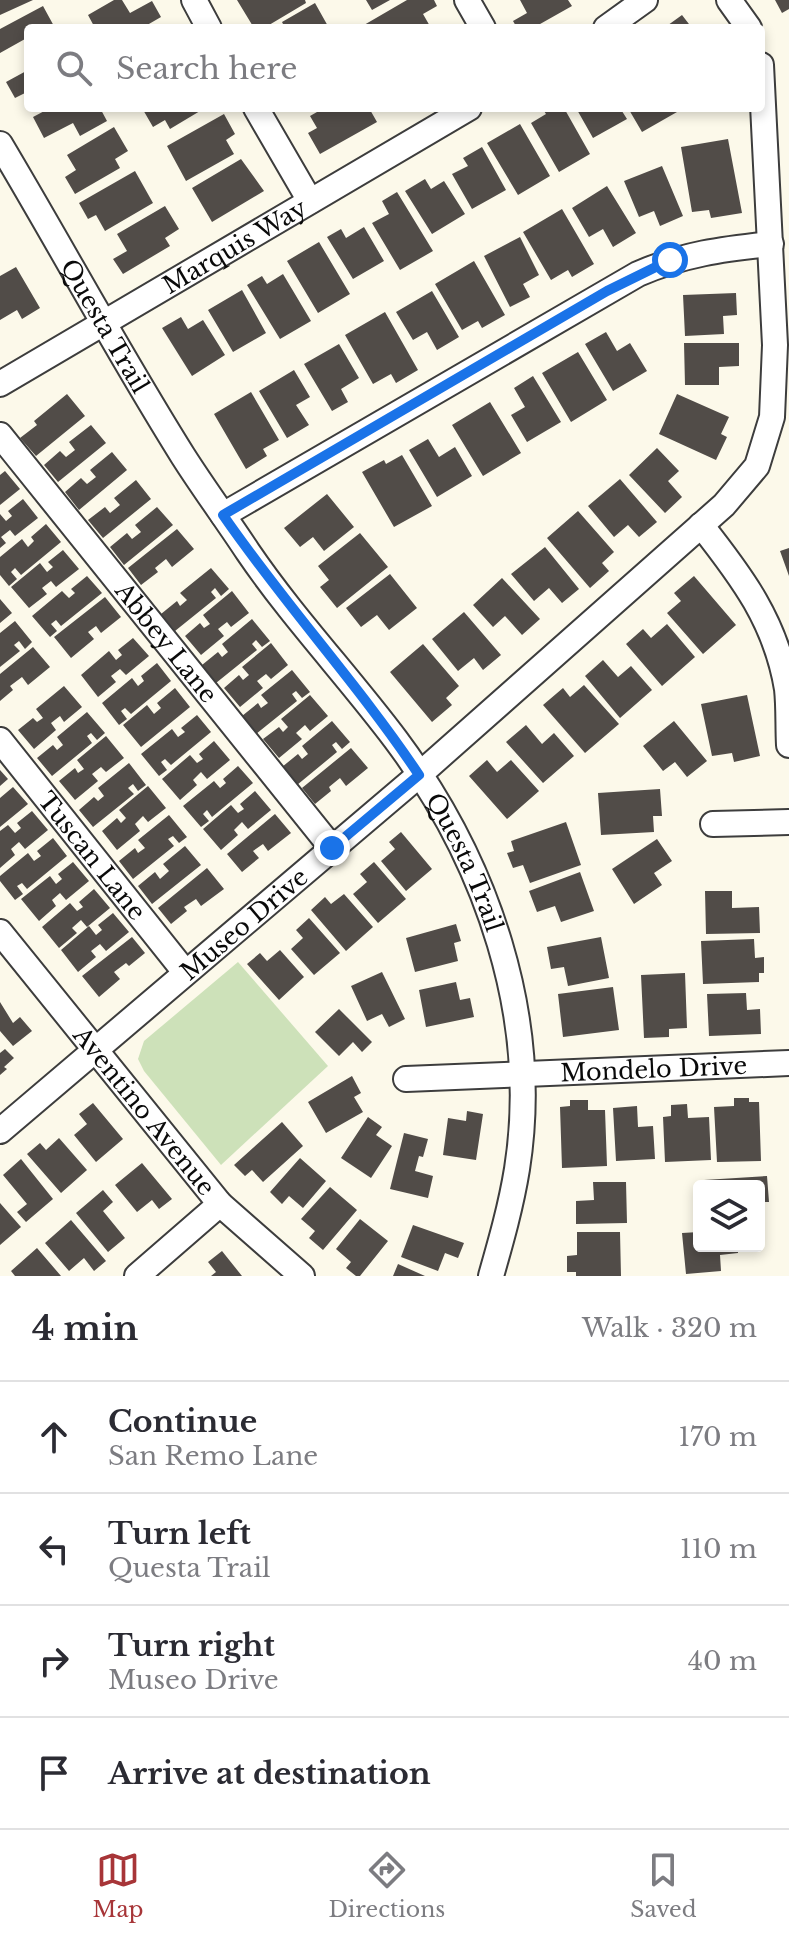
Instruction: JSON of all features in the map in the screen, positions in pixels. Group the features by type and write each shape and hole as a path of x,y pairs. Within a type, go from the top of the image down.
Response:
{"street":[{"path":"194,0 207,24"},
{"path":"467,0 481,24"},
{"path":"612,24 645,0"},
{"path":"729,0 746,24"},
{"path":"258,112 310,201"},
{"name":"Marquis Way","path":"0,384 462,112"},
{"name":"Museo Drive","path":"0,1131 419,775 724,505 757,466 772,417 775,345 764,112"},
{"name":"Questa Trail","path":"0,144 184,457 262,571 397,742 444,812 483,892 512,985 520,1043 522,1111 517,1169 491,1276"},
{"path":"223,515 638,274 670,260 704,251 771,244"},
{"name":"Abbey Lane","path":"0,435 332,848"},
{"path":"701,525 745,581 762,610 779,653 787,691 789,745"},
{"name":"Tuscan Lane","path":"0,740 185,972"},
{"path":"713,824 789,822"},
{"name":"Aventino Avenue","path":"4,946 220,1204 302,1276"},
{"name":"Mondelo Drive","path":"406,1079 789,1063"},
{"path":"137,1276 220,1204"}],"green space":[{"path":"238,962 328,1066 221,1165 144,1071 138,1059 144,1041"}],"building":[{"path":"0,0 33,0 0,15"},
{"path":"114,0 122,0 130,13 152,1 161,17 149,24 93,24 88,15"},
{"path":"237,0 305,0 306,3 271,24 252,24"},
{"path":"366,0 390,0 372,10"},
{"path":"407,0 434,0 437,6 423,14 429,24 366,24"},
{"path":"520,0 568,0 572,6 540,24 515,24 513,21 527,13"},
{"path":"775,0 789,0 789,9 782,13"},
{"path":"315,3 327,24 283,24"},
{"path":"43,6 53,24 24,24 24,40 0,53 0,29"},
{"path":"682,15 689,24 670,24"},
{"path":"24,72 24,94 15,98 6,82"},
{"path":"42,112 102,112 107,121 80,136 73,123 44,138 33,117"},
{"path":"144,112 198,112 170,129 165,120 153,127"},
{"path":"317,112 371,112 377,122 320,154 308,133 317,128 310,116"},
{"path":"545,112 566,112 590,154 559,172 531,123"},
{"path":"578,112 623,112 627,119 593,138"},
{"path":"630,112 677,112 642,132"},
{"path":"224,114 235,134 226,140 234,154 186,181 167,146"},
{"path":"520,124 550,176 518,195 487,143"},
{"path":"114,127 128,151 115,159 120,168 75,194 65,177 76,170 67,155"},
{"path":"728,139 742,213 711,218 709,210 692,212 681,147"},
{"path":"482,147 506,190 472,209 452,174 468,166 463,158"},
{"path":"241,159 264,191 212,222 192,188"},
{"path":"662,166 683,216 660,226 654,211 639,217 624,181"},
{"path":"135,171 153,203 105,231 96,215 88,219 79,203"},
{"path":"425,179 431,189 444,181 465,214 432,234 405,191"},
{"path":"607,186 636,233 613,247 603,229 589,237 572,208"},
{"path":"397,192 433,251 400,270 372,223 389,214 382,201"},
{"path":"165,206 179,229 165,238 170,246 123,274 113,259 127,251 117,234"},
{"path":"562,209 594,264 572,277 568,270 551,280 523,232"},
{"path":"364,227 384,261 353,279 327,237 341,229 346,238"},
{"path":"520,237 539,275 523,284 530,297 510,307 484,256"},
{"path":"319,242 350,294 318,313 287,261"},
{"path":"474,261 505,315 482,328 478,321 462,330 435,284"},
{"path":"16,267 40,308 22,319 17,310 0,320 0,276"},
{"path":"283,274 311,321 280,339 247,285 262,276 267,284"},
{"path":"242,290 266,333 233,352 208,310"},
{"path":"432,291 459,337 437,350 427,332 413,340 396,312"},
{"path":"736,293 737,315 723,316 724,334 685,336 683,295"},
{"path":"385,312 418,370 396,383 391,374 373,384 345,335"},
{"path":"181,317 188,329 203,320 225,355 192,376 162,328"},
{"path":"606,332 617,351 630,343 647,371 613,391 585,344"},
{"path":"684,343 739,343 739,366 719,367 719,385 685,385"},
{"path":"339,344 359,378 341,389 348,402 332,411 304,364"},
{"path":"578,352 607,400 571,422 542,373"},
{"path":"294,370 310,397 296,405 309,425 287,438 259,391"},
{"path":"533,376 561,422 527,442 511,415 525,407 514,388"},
{"path":"251,392 279,440 263,449 267,456 246,469 214,414"},
{"path":"67,394 85,416 36,456 20,438 37,425 34,421"},
{"path":"677,394 729,417 721,434 727,437 716,460 659,434"},
{"path":"490,402 521,453 483,476 452,425"},
{"path":"91,425 106,443 58,482 44,465 60,451 66,457 75,450 69,442"},
{"path":"428,439 439,457 455,447 472,476 437,497 409,450"},
{"path":"657,448 679,471 668,481 682,497 665,513 629,475"},
{"path":"112,452 127,470 79,510 65,492 81,478 87,484 96,477 90,470"},
{"path":"402,455 432,506 394,527 362,472 384,460 386,464"},
{"path":"5,471 20,489 0,505 0,475"},
{"path":"620,479 657,522 639,537 628,525 614,537 588,506"},
{"path":"136,480 151,499 103,538 88,520 105,507 110,513 120,505 114,498"},
{"path":"327,494 354,527 324,551 313,537 300,547 284,528"},
{"path":"23,499 38,518 15,536 10,530 1,537 6,543 0,548 0,514 6,521 12,516 8,511"},
{"path":"157,507 173,525 124,565 110,547 127,533 132,539 141,532 135,525"},
{"path":"578,511 614,552 602,563 609,571 590,588 547,538"},
{"path":"46,524 61,542 21,575 15,568 11,572 17,579 9,586 0,575 0,557 22,539 28,547 34,541 31,537"},
{"path":"177,529 194,549 172,567 166,559 155,568 158,572 141,585 128,568"},
{"path":"360,533 388,567 337,608 320,587 329,580 318,566"},
{"path":"545,547 579,589 562,603 549,588 534,601 511,574"},
{"path":"789,548 789,576 780,551"},
{"path":"63,550 79,569 56,587 51,581 42,588 47,594 29,608 11,587 40,563 47,572 53,567 48,562"},
{"path":"211,568 229,589 221,596 215,588 211,592 216,598 175,631 161,614 177,601 180,606 187,600 180,593"},
{"path":"390,574 417,608 389,630 377,615 361,627 346,608"},
{"path":"87,576 102,593 61,626 56,620 51,624 57,631 50,637 32,616 62,591 69,598 75,593 71,589"},
{"path":"694,576 736,625 703,654 667,613 681,601 674,593"},
{"path":"502,578 540,619 522,635 505,616 493,627 473,605"},
{"path":"232,591 249,613 231,627 227,622 218,629 224,636 201,655 185,636 200,623 204,628 210,624 203,615"},
{"path":"105,597 121,617 101,633 96,626 88,632 94,639 71,658 54,637"},
{"path":"0,599 12,613 0,623"},
{"path":"464,612 501,655 483,670 474,658 458,671 432,639"},
{"path":"252,619 270,641 262,647 256,640 252,644 257,650 216,683 202,665 218,652 222,657 228,652 222,644"},
{"path":"15,621 32,642 25,649 19,641 14,645 20,651 0,667 0,633"},
{"path":"667,624 695,657 662,686 626,644 643,629 651,638"},
{"path":"133,638 149,656 126,675 120,669 111,676 116,682 98,697 81,675 109,651 116,660 122,655 118,650"},
{"path":"271,643 288,665 271,679 266,674 257,681 263,688 240,707 224,688 239,675 243,680 249,675 242,667"},
{"path":"423,644 459,686 446,698 452,705 432,722 390,672"},
{"path":"33,647 50,667 28,685 22,677 10,686 13,690 0,701 0,674"},
{"path":"603,660 618,677 631,666 652,690 620,718 585,676"},
{"path":"157,663 171,681 131,714 125,708 121,711 127,719 119,725 102,703 132,678 138,686 144,681 141,676"},
{"path":"292,670 310,692 302,698 296,691 292,694 297,701 256,734 242,716 258,703 261,708 268,703 261,695"},
{"path":"584,685 619,724 585,753 543,705 563,688 570,697"},
{"path":"64,686 82,707 64,722 60,716 51,723 56,730 34,749 18,730 33,718 37,722 43,718 36,709"},
{"path":"175,688 190,707 141,747 123,725 147,705 154,714 161,708 157,703"},
{"path":"310,695 328,716 310,731 305,725 296,733 302,739 279,758 263,739 279,727 283,732 288,727 281,719"},
{"path":"747,695 760,756 734,762 732,753 712,756 701,704"},
{"path":"87,712 105,733 97,740 91,733 87,736 92,743 52,776 37,758 53,745 57,750 63,745 57,737"},
{"path":"197,715 211,732 171,765 165,759 161,762 167,770 159,776 141,754 172,729 178,737 185,732 181,728"},
{"path":"332,721 350,742 342,749 336,742 332,745 337,752 297,785 282,767 298,754 302,759 308,754 302,746"},
{"path":"674,721 707,761 687,777 675,762 663,771 643,746"},
{"path":"526,725 542,744 554,733 574,756 543,783 506,742"},
{"path":"106,736 124,758 106,772 101,767 92,774 98,781 75,800 59,781 75,768 78,773 84,769 77,760"},
{"path":"214,741 230,760 207,779 201,772 193,780 197,785 180,800 162,779 190,755 197,763 203,759 199,754"},
{"path":"351,748 368,768 346,786 340,778 329,787 331,791 315,804 302,788"},
{"path":"487,760 497,772 511,760 539,791 507,819 469,776"},
{"path":"129,763 146,785 138,791 133,784 128,788 134,794 93,827 79,810 94,797 98,801 104,796 98,788"},
{"path":"238,766 253,783 212,817 207,810 203,814 209,821 201,827 183,806 214,781 220,788 226,783 223,779"},
{"path":"0,770 8,779 0,786"},
{"path":"148,786 166,808 148,822 143,816 135,824 140,831 117,850 102,831 117,818 121,823 126,818 119,810"},
{"path":"13,787 28,804 0,827 0,798"},
{"path":"660,789 662,816 653,816 654,832 601,835 598,793"},
{"path":"255,791 271,810 248,829 242,822 234,830 238,835 221,850 203,829 231,805 238,813 244,809 240,804"},
{"path":"32,811 48,830 25,849 19,842 11,849 15,855 0,868 0,831 8,825 15,833 21,828 17,823"},
{"path":"275,814 291,833 268,851 263,844 253,851 259,858 242,872 227,854"},
{"path":"169,815 187,837 179,843 173,836 168,839 174,846 133,879 119,861 135,848 138,853 145,848 138,840"},
{"path":"566,822 581,865 530,883 523,865 513,868 507,853 514,851 511,841"},
{"path":"401,832 432,869 406,891 381,861 395,849 389,842"},
{"path":"53,838 67,856 27,889 22,883 17,886 23,894 15,900 0,881 0,876 28,853 34,861 41,856 37,851"},
{"path":"657,839 672,861 654,873 662,885 634,904 612,869"},
{"path":"185,846 201,865 152,904 138,886 155,872 160,879 169,871 163,864"},
{"path":"73,862 89,881 66,900 60,893 52,900 56,906 39,921 21,899 50,876 56,884 62,879 58,874"},
{"path":"374,862 406,899 378,923 353,894 367,882 360,874"},
{"path":"207,868 224,889 201,906 196,899 184,907 187,911 171,924 158,908"},
{"path":"580,872 594,911 561,922 555,906 537,912 529,891"},
{"path":"94,889 110,908 87,927 81,920 72,928 77,933 59,948 42,927 70,903 77,911 83,907 79,902"},
{"path":"705,891 732,891 732,908 759,907 760,933 706,934"},
{"path":"344,894 373,927 346,951 311,910 325,897 331,904"},
{"path":"113,913 129,932 106,951 100,944 91,951 96,957 78,972 61,950 89,926 96,935 102,930 98,925"},
{"path":"309,918 340,953 314,975 291,949 303,938 296,930"},
{"path":"456,924 461,941 454,943 458,961 415,972 406,938"},
{"path":"132,937 145,953 129,966 126,963 114,972 120,979 99,997 82,976"},
{"path":"601,937 609,978 568,986 564,967 551,969 547,947"},
{"path":"754,939 755,958 764,957 764,973 759,973 759,982 703,984 701,941"},
{"path":"280,950 304,977 279,1000 247,964 260,953 267,961"},
{"path":"382,972 405,1019 389,1027 382,1014 367,1021 351,986"},
{"path":"685,973 687,1028 669,1029 669,1037 644,1038 641,975"},
{"path":"456,982 460,1000 470,998 474,1017 426,1027 419,990"},
{"path":"613,987 619,1030 563,1037 558,994"},
{"path":"746,993 747,1010 760,1009 761,1034 709,1036 707,994"},
{"path":"0,1002 13,1023 20,1017 32,1031 13,1046 0,1031"},
{"path":"339,1009 372,1042 362,1052 353,1042 339,1056 315,1032"},
{"path":"5,1049 14,1058 0,1075 0,1053"},
{"path":"352,1076 361,1093 354,1097 363,1112 326,1133 308,1102"},
{"path":"734,1098 759,1102 761,1161 717,1162 714,1107 734,1106"},
{"path":"570,1100 588,1100 588,1110 605,1110 607,1166 562,1168 560,1107 570,1106"},
{"path":"93,1103 123,1139 96,1162 74,1135 87,1124 79,1114"},
{"path":"687,1104 688,1118 709,1117 711,1160 665,1162 663,1117 671,1116 671,1105"},
{"path":"637,1106 638,1127 653,1126 655,1159 616,1161 613,1108"},
{"path":"467,1111 483,1114 476,1160 443,1155 448,1118 466,1121"},
{"path":"368,1117 382,1127 376,1135 392,1146 371,1178 341,1158"},
{"path":"282,1122 303,1146 263,1182 252,1170 245,1176 234,1165"},
{"path":"404,1133 428,1139 415,1171 433,1176 428,1198 390,1189"},
{"path":"59,1138 87,1170 61,1193 27,1154 40,1143 46,1150"},
{"path":"300,1158 326,1181 303,1208 289,1196 282,1204 270,1192"},
{"path":"21,1159 53,1199 26,1222 17,1212 27,1204 3,1175"},
{"path":"142,1163 172,1199 159,1209 152,1200 137,1212 115,1185"},
{"path":"767,1176 769,1202 765,1202 765,1180 704,1180"},
{"path":"593,1182 626,1182 627,1223 576,1224 576,1201 594,1200"},
{"path":"330,1187 357,1210 323,1250 309,1238 315,1231 301,1219"},
{"path":"103,1190 113,1202 103,1211 125,1238 108,1252 76,1213"},
{"path":"0,1203 21,1227 0,1245"},
{"path":"360,1219 388,1241 360,1276 356,1276 346,1268 351,1262 336,1249"},
{"path":"71,1220 106,1261 94,1271 84,1258 69,1271 45,1243"},
{"path":"413,1225 464,1243 458,1258 445,1253 438,1271 401,1257"},
{"path":"577,1232 620,1232 621,1276 576,1276 576,1272 567,1272 567,1256 577,1255"},
{"path":"693,1232 693,1252 738,1253 720,1255 721,1271 686,1274 682,1233"},
{"path":"37,1248 61,1276 15,1276 11,1271"},
{"path":"222,1251 242,1276 211,1276 216,1272 208,1262"},
{"path":"398,1264 425,1276 393,1276"}],"route":[{"path":"332,848 419,775 397,742 262,571 223,515 607,291 670,260"}]}
